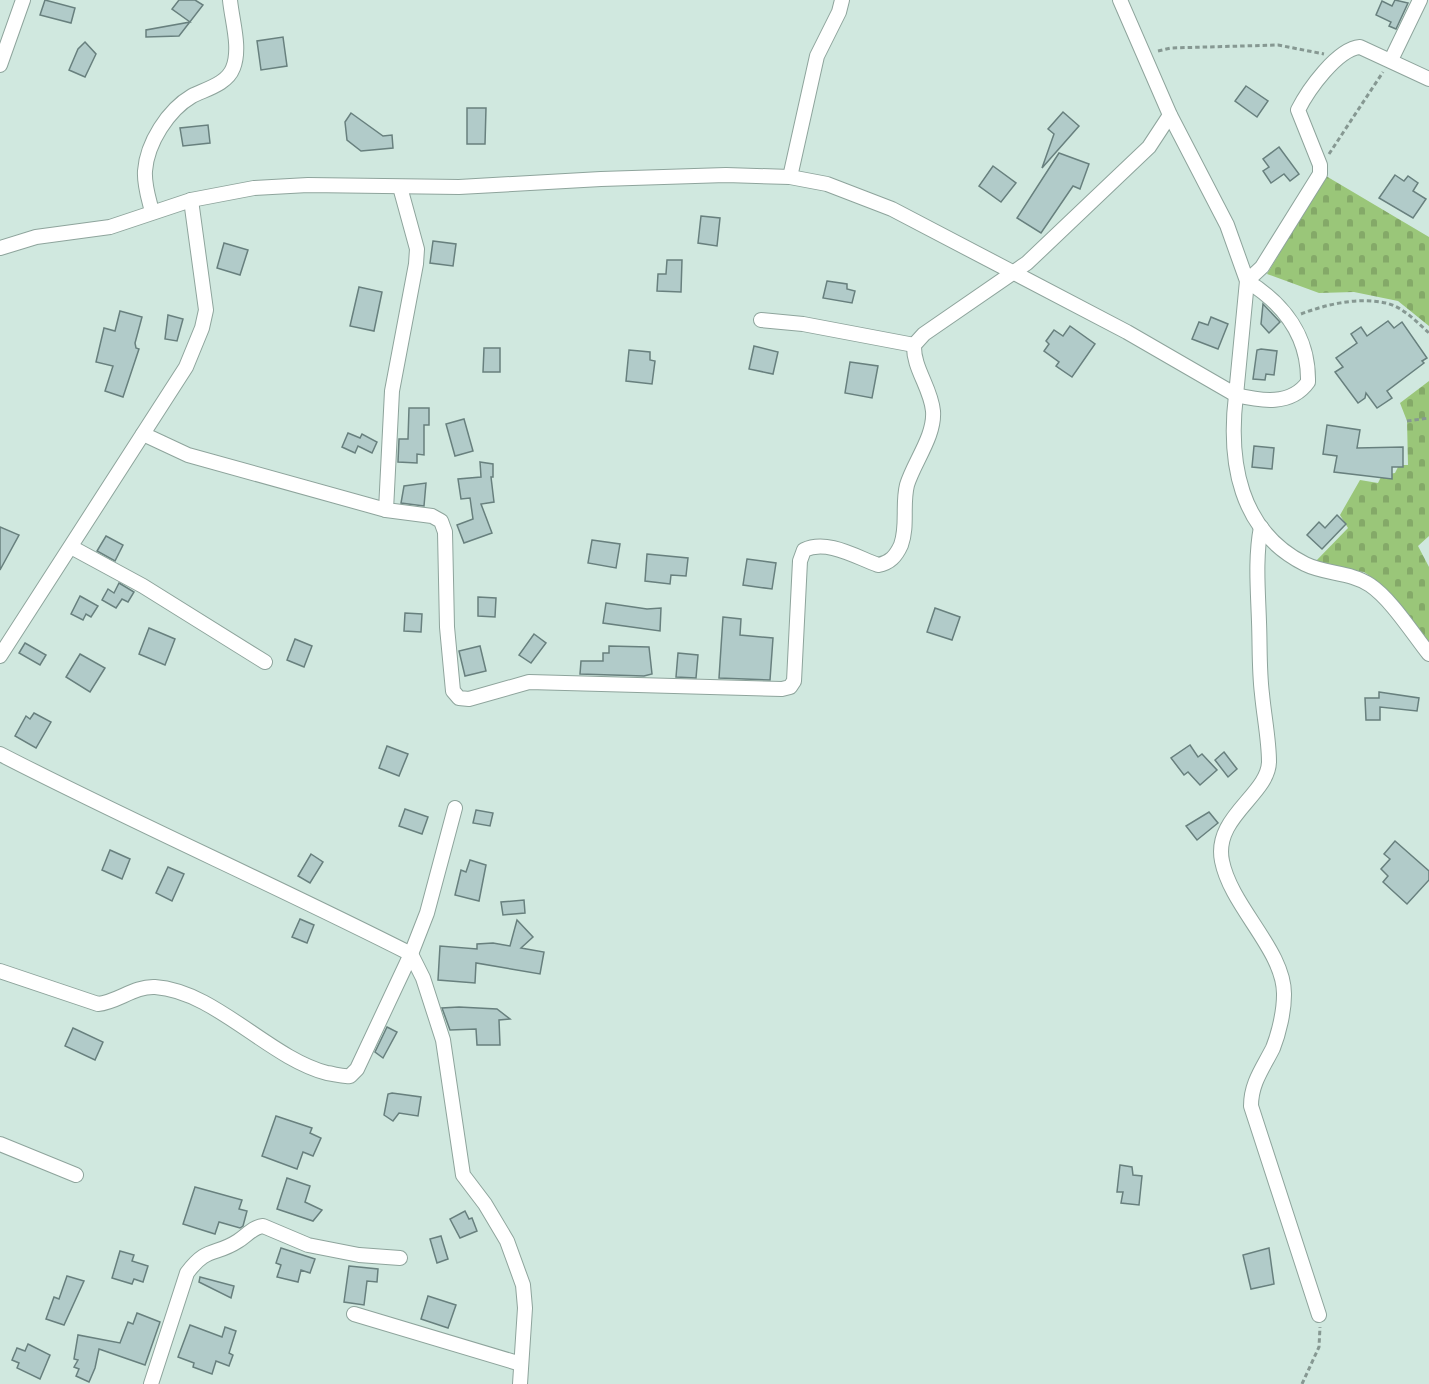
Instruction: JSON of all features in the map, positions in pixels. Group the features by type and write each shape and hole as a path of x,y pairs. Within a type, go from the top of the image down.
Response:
{"street":[{"path":"0,65 23,0"},
{"path":"152,212 145,171 146,160 160,130 178,105 224,80 233,69 236,50 230,0"},
{"path":"790,177 818,56 839,12 842,0"},
{"path":"1120,0 1142,57 1227,225 1247,281 1236,395 1233,458 1241,490 1261,527 1289,555 1307,565 1370,585 1429,654"},
{"path":"1392,60 1420,0"},
{"path":"1247,281 1262,267 1320,174 1320,165 1298,110 1304,97 1337,58 1349,48 1360,47 1429,79"},
{"path":"760,320 803,324 914,345 1027,263 1149,147 1170,115"},
{"path":"0,248 36,237 110,227 191,200 254,188 308,185 459,187 726,175 790,177 827,184 892,209 1127,332 1236,395 1279,400 1293,397 1302,391 1308,382 1309,360 1302,339 1266,293 1247,281"},
{"path":"386,510 392,391 417,249 400,187"},
{"path":"1,654 186,367 202,328 206,310 191,200"},
{"path":"143,434 188,455 386,510 432,516 441,521 445,532 447,627 453,691 459,698 469,699 530,682 790,687 794,681 800,561 804,550 813,546 826,546 878,565 887,563 895,556 901,544 907,486 931,428 933,411 914,355 914,345"},
{"path":"1261,527 1257,563 1261,690 1269,762 1266,777 1240,806 1225,834 1221,858 1229,885 1280,970 1284,994 1281,1017 1274,1046 1251,1090 1251,1106 1319,1315"},
{"path":"71,547 143,586 265,662"},
{"path":"0,754 120,816 211,855 411,954 423,978 443,1040 456,1148 463,1175 503,1233 523,1285 525,1308 520,1384"},
{"path":"0,970 98,1004 107,1003 143,988 170,990 241,1024 298,1064 346,1077 357,1069 411,954 427,913 455,808"},
{"path":"0,1144 76,1174"},
{"path":"151,1384 187,1273 198,1258 236,1243 257,1227 272,1229 308,1245 400,1258"},
{"path":"354,1314 521,1364"}],"path":[{"path":"1142,57 1171,48 1278,45 1310,49 1337,58"},
{"path":"1320,165 1392,60"},
{"path":"1290,321 1328,304 1387,303 1408,314 1429,333"},
{"path":"1407,422 1429,418"},
{"path":"1302,1384 1319,1347 1319,1315"}],"green space":[{"path":"1326,176 1429,237 1429,326 1398,301 1354,292 1319,293 1267,274"},
{"path":"1429,381 1429,536 1418,546 1429,567 1429,646 1377,581 1364,572 1338,569 1315,562 1348,528 1340,515 1360,480 1378,483 1382,475 1395,473 1399,465 1408,465 1407,421 1400,403"}],"building":[{"path":"45,0 75,8 71,23 40,15"},
{"path":"179,0 195,0 203,5 190,22 172,9"},
{"path":"1395,0 1408,3 1396,29 1389,26 1391,22 1376,15 1382,1 1392,6"},
{"path":"190,22 179,36 146,37 146,30"},
{"path":"283,37 287,66 261,70 257,41"},
{"path":"85,42 96,54 85,77 69,70 78,49"},
{"path":"1246,86 1268,101 1257,117 1235,101"},
{"path":"467,108 486,108 485,144 467,144"},
{"path":"1063,112 1079,126 1042,168 1054,134 1048,129"},
{"path":"351,113 383,136 392,135 393,148 361,151 347,140 345,122"},
{"path":"208,125 210,143 183,146 180,128"},
{"path":"1279,147 1299,174 1290,181 1284,174 1271,183 1263,171 1269,167 1263,159"},
{"path":"1059,153 1089,164 1080,189 1073,186 1041,233 1017,218"},
{"path":"993,166 1016,183 1001,202 979,186"},
{"path":"1395,175 1404,181 1408,176 1418,183 1413,191 1426,199 1413,218 1379,198"},
{"path":"701,216 720,218 717,246 698,243"},
{"path":"433,241 456,244 453,266 430,263"},
{"path":"224,243 248,250 240,275 217,268"},
{"path":"667,260 682,260 681,292 657,291 658,274 666,274"},
{"path":"827,281 847,284 847,289 855,291 852,303 823,298"},
{"path":"359,287 382,292 374,331 350,326"},
{"path":"1263,304 1280,322 1269,333 1261,324"},
{"path":"120,311 142,317 135,343 136,348 139,349 123,397 105,391 113,366 96,362 104,328 115,331"},
{"path":"168,315 183,319 177,341 165,339"},
{"path":"1211,317 1228,324 1218,349 1192,339 1199,322 1208,325"},
{"path":"1388,321 1394,328 1402,322 1427,358 1422,361 1424,363 1387,391 1392,398 1377,408 1366,393 1365,398 1358,403 1335,372 1343,367 1336,358 1357,343 1351,334 1361,327 1367,336"},
{"path":"1070,326 1095,344 1072,377 1056,366 1059,362 1044,351 1049,344 1046,341 1054,330 1063,336"},
{"path":"754,346 778,352 773,374 749,369"},
{"path":"484,348 500,348 500,372 483,372"},
{"path":"629,350 650,352 650,360 655,361 652,384 626,381"},
{"path":"1257,350 1277,351 1274,375 1266,374 1265,380 1253,379"},
{"path":"850,362 878,366 872,398 845,393"},
{"path":"409,408 429,408 429,425 424,425 424,455 417,454 417,463 398,462 399,439 408,439"},
{"path":"464,419 473,451 455,456 446,424"},
{"path":"1327,425 1360,430 1357,448 1403,447 1403,467 1392,467 1392,479 1334,472 1337,456 1323,454"},
{"path":"348,433 360,438 362,434 377,442 372,453 358,446 355,453 342,447"},
{"path":"1254,446 1274,448 1272,469 1252,467"},
{"path":"480,462 493,464 493,477 491,477 494,502 481,504 492,533 464,543 457,525 473,519 470,498 461,499 458,479 481,477"},
{"path":"426,483 424,506 401,503 404,486"},
{"path":"1337,515 1346,524 1322,549 1307,535 1319,522 1325,528"},
{"path":"0,527 19,535 0,570"},
{"path":"106,536 123,545 115,561 97,551"},
{"path":"592,540 620,544 616,568 588,563"},
{"path":"647,554 688,558 686,576 671,575 670,584 645,581"},
{"path":"747,559 776,563 772,589 743,585"},
{"path":"119,583 134,592 128,602 122,599 116,608 102,600 108,589 114,593"},
{"path":"80,596 98,606 91,617 86,614 83,620 71,614"},
{"path":"478,597 496,598 495,617 478,616"},
{"path":"606,603 647,609 661,608 660,631 603,623"},
{"path":"935,608 960,617 952,640 927,632"},
{"path":"405,613 422,614 421,632 404,631"},
{"path":"723,617 741,619 740,635 773,638 770,680 719,678"},
{"path":"149,628 175,639 165,665 139,654"},
{"path":"534,634 546,643 531,663 519,655"},
{"path":"295,639 312,646 304,667 287,660"},
{"path":"25,643 46,655 40,665 19,653"},
{"path":"480,646 486,671 465,676 459,651"},
{"path":"609,646 649,647 652,674 644,676 580,674 581,661 603,661 603,653 609,653"},
{"path":"678,653 698,655 696,678 676,677"},
{"path":"80,654 105,668 90,692 66,677"},
{"path":"1379,692 1419,698 1417,711 1380,707 1380,720 1366,720 1365,698 1379,698"},
{"path":"34,713 51,722 36,748 15,736 26,716 30,719"},
{"path":"1190,745 1198,757 1202,754 1217,770 1200,785 1188,772 1184,775 1171,758"},
{"path":"387,746 408,754 399,776 379,768"},
{"path":"1224,752 1237,769 1228,777 1215,760"},
{"path":"405,809 428,817 422,834 399,826"},
{"path":"476,810 493,813 490,826 473,823"},
{"path":"1209,812 1218,823 1197,840 1186,826"},
{"path":"1395,841 1429,871 1429,880 1407,904 1383,882 1388,876 1381,869 1390,859 1384,854"},
{"path":"110,850 130,859 122,879 102,870"},
{"path":"311,854 323,862 310,883 298,876"},
{"path":"470,860 486,865 479,901 455,895 461,870 466,872"},
{"path":"168,867 184,874 172,901 156,893"},
{"path":"524,900 525,913 503,915 501,902"},
{"path":"300,919 314,925 307,943 292,937"},
{"path":"517,920 533,937 521,948 544,952 540,974 476,963 475,983 438,980 440,946 477,949 477,944 493,943 510,946"},
{"path":"442,1008 497,1009 510,1019 499,1020 500,1045 477,1045 476,1029 450,1030"},
{"path":"387,1027 397,1032 383,1058 375,1052"},
{"path":"73,1028 103,1042 95,1060 65,1046"},
{"path":"388,1094 421,1097 418,1116 399,1113 393,1121 384,1115"},
{"path":"276,1116 312,1128 310,1133 321,1138 313,1156 303,1152 297,1169 262,1156"},
{"path":"1120,1165 1132,1167 1133,1175 1142,1176 1139,1205 1121,1203 1123,1192 1117,1192"},
{"path":"287,1178 310,1186 305,1202 322,1210 313,1221 277,1209"},
{"path":"195,1187 242,1200 239,1209 247,1211 243,1226 240,1228 219,1222 215,1234 183,1224"},
{"path":"465,1211 469,1219 472,1218 477,1231 460,1238 450,1219"},
{"path":"441,1236 448,1259 437,1263 430,1239"},
{"path":"281,1248 315,1259 310,1273 301,1270 298,1282 277,1277 281,1265 276,1263"},
{"path":"1269,1248 1274,1284 1251,1289 1243,1255"},
{"path":"120,1251 134,1255 132,1261 148,1266 143,1282 134,1279 132,1284 112,1278"},
{"path":"349,1266 378,1269 377,1282 367,1281 364,1305 344,1302"},
{"path":"67,1276 84,1281 64,1325 46,1319 54,1297 59,1299"},
{"path":"200,1277 234,1286 231,1298 199,1282"},
{"path":"428,1296 456,1305 448,1328 421,1319"},
{"path":"137,1313 160,1322 145,1365 99,1349 89,1382 76,1376 79,1369 74,1367 78,1360 74,1359 78,1335 120,1343 128,1322 133,1324"},
{"path":"190,1325 222,1337 225,1327 236,1331 229,1353 233,1355 229,1366 216,1361 212,1374 193,1367 194,1363 178,1357"},
{"path":"28,1344 50,1355 40,1379 17,1368 19,1363 12,1360 17,1348 25,1351"}]}
